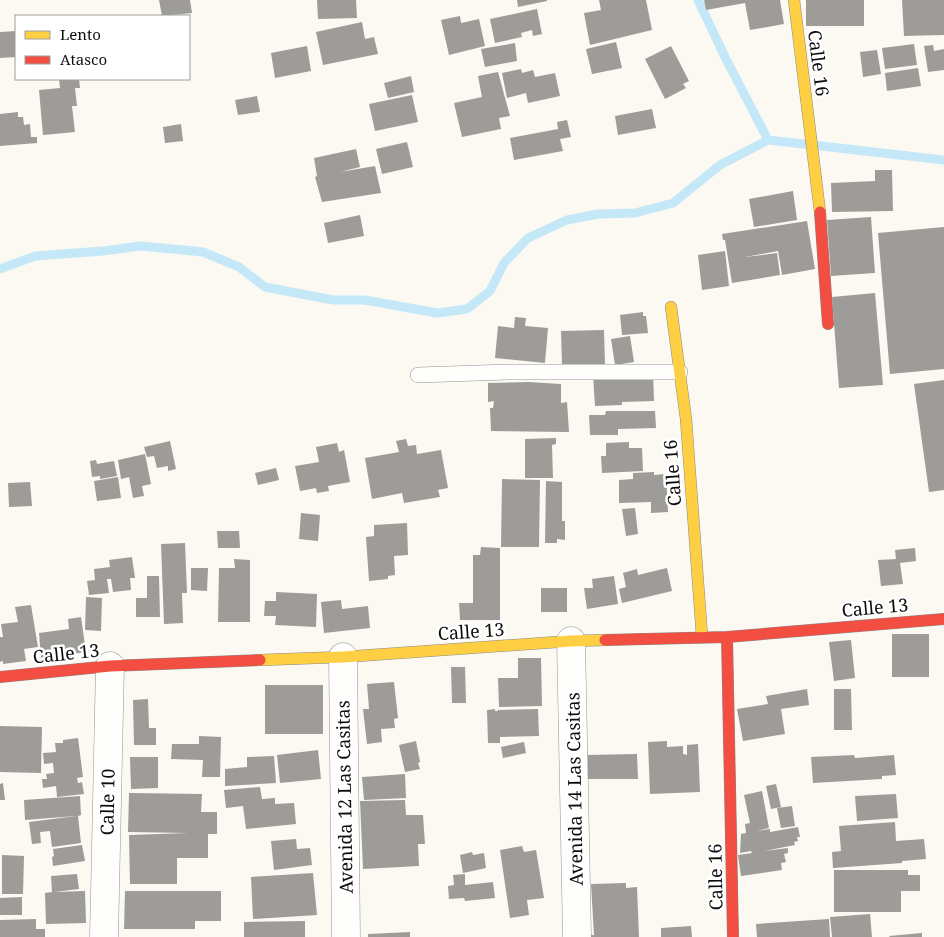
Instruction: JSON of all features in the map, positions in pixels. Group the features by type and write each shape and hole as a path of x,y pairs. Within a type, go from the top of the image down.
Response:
{"street":[{"name":"Calle 16","path":"794,0 820,210 828,324"},
{"name":"Calle 16","path":"671,307 686,419 702,636"},
{"name":"Calle 13","path":"0,677 110,666 343,658 571,641 702,636 727,637 944,619"},
{"name":"Calle 16","path":"727,637 733,937"},
{"name":"Avenida 14 Las Casitas","path":"571,641 577,937"},
{"name":"Avenida 12 Las Casitas","path":"343,658 346,937"},
{"name":"Calle 10","path":"104,937 110,666"}],"lane":[{"path":"418,375 508,372 680,372"}],"building":[{"path":"159,0 190,0 192,13 162,15"},
{"path":"317,0 356,0 357,18 318,19"},
{"path":"517,0 547,0 547,1 518,7"},
{"path":"599,0 646,0 652,30 590,45 584,13 601,10"},
{"path":"704,0 780,0 784,24 750,30 745,3 706,10"},
{"path":"806,0 864,0 864,26 806,26"},
{"path":"902,0 944,0 944,35 904,36"},
{"path":"537,9 542,34 533,36 532,30 521,33 522,37 495,43 490,19"},
{"path":"460,16 461,23 479,19 485,46 449,55 441,20"},
{"path":"362,22 365,39 374,37 378,54 323,65 316,32"},
{"path":"15,31 15,57 0,58 0,32"},
{"path":"616,42 622,68 592,74 586,49"},
{"path":"515,43 517,61 485,67 481,49"},
{"path":"914,44 917,65 885,69 882,48"},
{"path":"933,45 934,51 944,49 944,70 928,72 924,46"},
{"path":"307,46 311,71 275,78 271,53"},
{"path":"671,46 689,81 683,84 686,88 665,99 645,59"},
{"path":"877,50 881,74 863,77 860,52"},
{"path":"918,68 921,86 887,91 885,73"},
{"path":"521,69 522,73 533,70 535,77 555,73 560,96 528,103 526,93 507,98 502,73"},
{"path":"498,72 510,116 499,118 501,129 462,137 454,103 482,97 478,76"},
{"path":"411,76 414,92 388,98 384,83"},
{"path":"59,80 79,80 80,88 75,88 77,106 72,106 75,132 43,135 39,90 60,88"},
{"path":"412,95 418,122 375,131 369,104"},
{"path":"257,96 260,112 238,115 235,100"},
{"path":"652,109 656,128 618,135 615,116"},
{"path":"18,112 18,117 23,117 24,125 30,124 31,137 37,137 37,143 0,146 0,114"},
{"path":"567,120 571,137 560,139 563,151 514,160 510,138 558,129 557,122"},
{"path":"181,124 183,141 165,143 163,127"},
{"path":"407,142 413,167 382,174 376,149"},
{"path":"356,149 360,167 340,172 375,166 381,193 322,202 315,177 317,176 314,158"},
{"path":"875,170 892,170 893,211 832,212 831,183 875,181"},
{"path":"793,191 797,220 754,227 749,199"},
{"path":"360,215 364,236 328,243 324,223"},
{"path":"871,217 875,273 831,276 827,220"},
{"path":"807,221 815,269 782,275 778,251 745,257 777,253 780,275 732,283 725,240 723,240 722,234"},
{"path":"944,227 944,369 890,374 878,233"},
{"path":"725,251 729,286 702,290 698,255"},
{"path":"875,293 883,385 839,388 832,297"},
{"path":"643,312 643,316 646,316 648,333 622,335 620,315"},
{"path":"515,317 526,318 525,326 548,328 545,363 495,358 498,326 514,328"},
{"path":"604,330 605,365 562,365 561,331"},
{"path":"630,336 634,362 615,365 611,339"},
{"path":"653,373 654,401 622,402 622,405 595,406 593,375"},
{"path":"944,380 944,490 929,492 914,384"},
{"path":"528,382 561,384 561,403 567,402 569,432 491,431 490,408 493,408 494,401 488,402 488,383"},
{"path":"606,411 655,411 656,428 618,429 618,435 590,435 589,415 605,415"},
{"path":"556,438 556,444 552,445 553,478 525,478 525,439"},
{"path":"406,439 408,446 416,445 417,454 441,450 448,488 438,490 440,497 404,503 402,493 372,499 365,458 399,452 396,441"},
{"path":"170,441 176,469 168,471 168,466 157,468 154,456 147,457 144,447"},
{"path":"629,442 629,448 642,448 643,471 602,473 601,456 606,456 606,443"},
{"path":"337,443 339,452 344,450 350,482 328,486 329,491 317,493 316,488 300,491 295,466 319,462 316,447"},
{"path":"145,454 151,484 142,486 144,496 133,498 129,477 121,479 118,460"},
{"path":"96,460 97,464 114,461 117,476 100,479 100,476 92,477 90,461"},
{"path":"276,468 279,480 258,485 255,473"},
{"path":"654,472 654,475 666,474 668,512 651,513 651,502 619,503 619,480 633,479 633,473"},
{"path":"118,477 121,498 97,501 94,481"},
{"path":"502,479 540,480 539,547 501,547"},
{"path":"546,481 562,482 562,521 565,521 565,540 557,539 557,543 545,543"},
{"path":"30,482 32,506 9,507 8,483"},
{"path":"635,508 638,534 626,536 622,509"},
{"path":"301,513 320,515 318,541 299,539"},
{"path":"407,523 408,555 394,556 395,575 388,576 388,579 369,581 366,537 374,536 374,525"},
{"path":"217,531 239,531 240,548 218,548"},
{"path":"185,543 187,593 182,593 183,623 164,624 161,544"},
{"path":"481,547 500,548 500,620 460,620 459,603 473,603 473,555 480,555"},
{"path":"915,548 916,561 900,563 903,584 881,586 878,560 896,559 895,550"},
{"path":"132,557 135,578 130,578 131,590 113,592 111,579 107,579 109,593 89,595 87,581 95,580 94,569 110,567 109,560"},
{"path":"234,559 250,560 250,622 218,622 219,568 235,568"},
{"path":"191,568 208,568 207,591 191,590"},
{"path":"667,568 672,591 622,603 619,589 626,587 623,573 637,569 638,575"},
{"path":"147,576 159,576 160,617 136,617 136,598 147,598"},
{"path":"614,576 618,604 587,609 584,588 593,588 592,579"},
{"path":"541,588 567,588 567,612 541,612"},
{"path":"276,592 317,594 316,627 275,625 276,616 264,616 265,601 276,601"},
{"path":"86,597 102,598 101,631 85,630"},
{"path":"341,600 342,609 368,606 370,628 324,633 321,602"},
{"path":"31,605 38,647 24,649 26,661 3,664 3,661 0,662 0,637 3,637 1,624 18,622 15,607"},
{"path":"81,617 86,652 41,658 39,633 69,629 68,619"},
{"path":"892,634 929,634 929,677 892,677"},
{"path":"851,640 855,678 834,681 829,642"},
{"path":"518,658 541,658 542,706 499,707 498,678 518,678"},
{"path":"451,667 465,667 466,703 452,703"},
{"path":"394,682 398,718 394,719 395,728 381,729 382,742 367,744 363,709 369,709 367,684"},
{"path":"265,685 323,685 323,734 265,734"},
{"path":"807,689 809,705 781,709 785,734 743,741 737,709 768,704 766,696"},
{"path":"834,689 851,689 852,730 834,730"},
{"path":"148,699 149,728 156,728 156,745 134,745 133,700"},
{"path":"495,709 495,711 498,711 538,709 539,736 500,737 500,743 488,743 487,710"},
{"path":"0,726 42,727 41,773 0,772"},
{"path":"199,736 221,737 220,777 202,777 203,760 171,759 172,744 199,744"},
{"path":"78,738 83,777 77,778 78,783 82,782 84,794 57,797 56,786 43,788 42,779 47,779 46,774 54,773 53,763 44,764 43,753 56,752 55,743 63,743 63,740"},
{"path":"416,741 420,769 405,772 399,745"},
{"path":"667,741 667,747 683,746 683,754 687,755 687,745 698,744 700,792 650,794 648,742"},
{"path":"524,742 526,753 503,758 501,747"},
{"path":"318,750 321,779 280,783 277,755"},
{"path":"637,754 638,779 588,779 587,755"},
{"path":"854,755 855,758 894,755 896,775 882,776 882,779 813,783 811,757"},
{"path":"274,756 276,783 225,786 225,769 247,767 247,757"},
{"path":"130,757 158,757 158,788 131,789"},
{"path":"405,774 406,798 364,800 362,777"},
{"path":"3,783 5,800 0,800 0,784"},
{"path":"776,784 781,807 771,809 766,786"},
{"path":"260,787 262,799 275,798 275,804 294,803 296,824 246,829 243,806 226,808 224,790"},
{"path":"762,791 769,828 757,831 770,829 770,832 798,827 800,837 797,837 798,841 794,842 795,845 764,851 788,848 788,853 784,854 786,862 781,863 782,870 741,876 738,855 752,853 751,851 740,853 741,834 746,833 745,824 750,823 744,795"},
{"path":"129,793 202,794 201,812 217,812 217,834 208,834 208,858 177,858 177,884 130,884 129,835 188,833 128,832"},
{"path":"896,794 898,818 857,821 855,796"},
{"path":"80,796 81,815 78,816 81,843 52,847 50,831 40,832 41,843 32,844 29,822 76,816 25,820 24,800"},
{"path":"405,800 406,815 423,815 425,844 418,844 419,866 363,869 360,801"},
{"path":"792,806 795,826 781,828 777,808"},
{"path":"895,822 896,841 924,839 926,859 902,861 902,863 833,868 832,852 841,851 839,826"},
{"path":"296,839 297,849 310,848 312,865 274,870 271,841"},
{"path":"82,845 85,861 53,866 53,849"},
{"path":"522,846 524,852 536,850 544,898 527,900 529,915 510,918 500,850"},
{"path":"472,852 473,855 484,853 486,868 463,873 460,855"},
{"path":"2,855 24,856 23,894 2,894"},
{"path":"834,870 908,870 908,875 920,875 920,891 901,891 901,912 834,912"},
{"path":"313,873 317,915 253,919 251,877"},
{"path":"77,874 79,889 54,892 85,891 86,923 46,924 45,893 52,892 51,876"},
{"path":"465,874 465,885 493,882 495,898 465,901 464,898 449,899 448,886 454,885 453,875"},
{"path":"626,883 626,888 637,887 639,937 585,937 584,935 594,935 591,884"},
{"path":"125,891 221,891 221,921 195,921 195,929 124,929"},
{"path":"22,897 22,915 0,915 0,898"},
{"path":"870,914 872,937 832,937 830,917"},
{"path":"36,919 36,929 45,929 45,937 0,937 0,920"},
{"path":"829,919 830,937 757,937 756,924"},
{"path":"305,921 305,937 244,937 244,922"},
{"path":"691,926 692,937 661,937 661,928"},
{"path":"410,932 410,937 368,937 368,934"},
{"path":"922,933 922,937 889,936"}],"waterway":[{"path":"698,0 768,140"},
{"path":"0,269 35,256 140,246 203,252 239,267 265,287 333,300 365,300 437,313 467,309 490,291 504,263 528,238 567,220 598,214 635,213 673,203 720,165 768,140 944,160"}],"traffic: slow":[{"path":"794,0 820,212"},
{"path":"671,307 686,419 702,636"},
{"path":"260,660 343,657 605,640"}],"traffic: jam":[{"path":"820,212 828,324"},
{"path":"605,640 727,637 944,619"},
{"path":"727,637 733,937"},
{"path":"0,677 110,666 260,660"}]}
